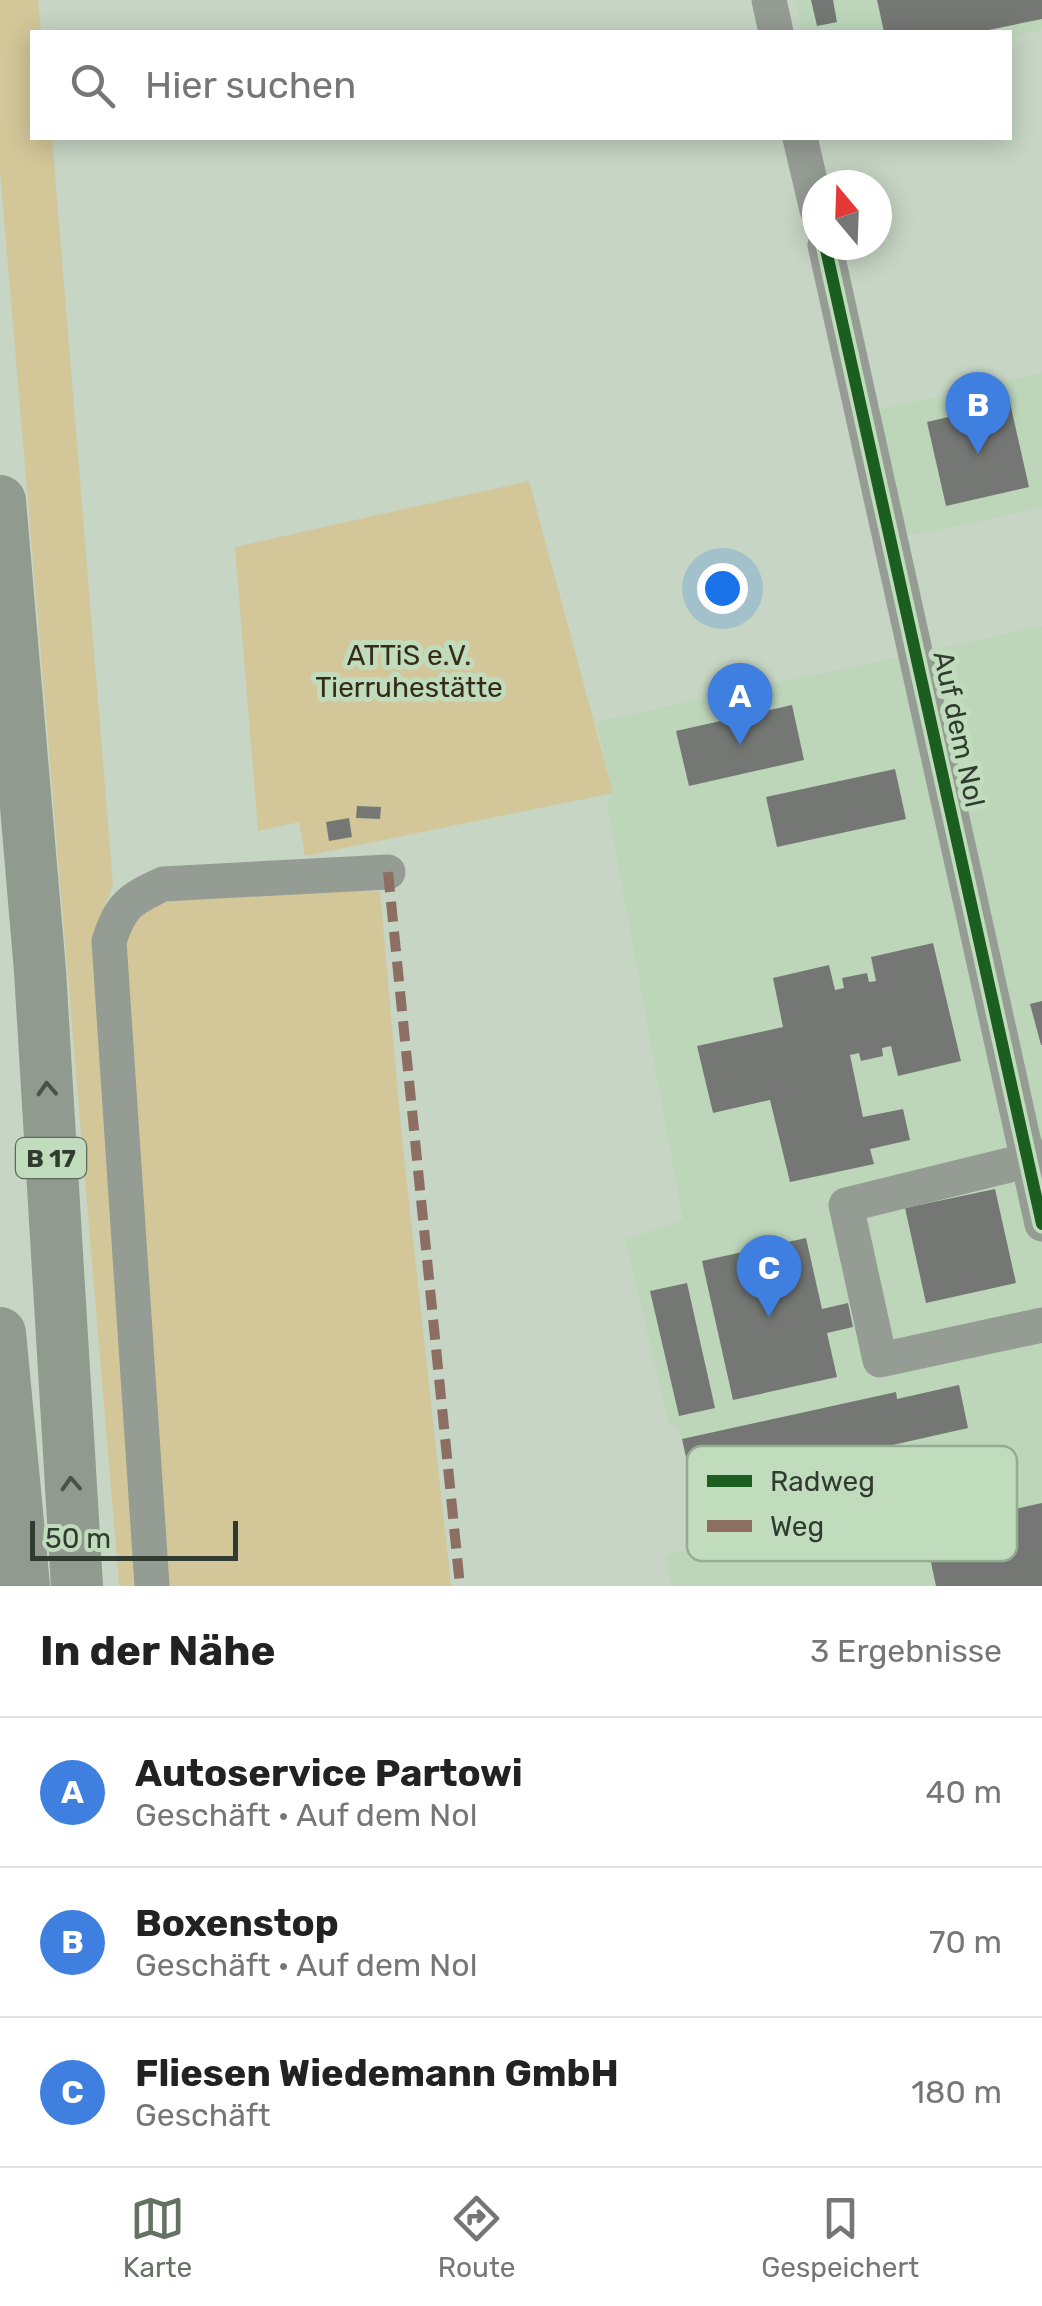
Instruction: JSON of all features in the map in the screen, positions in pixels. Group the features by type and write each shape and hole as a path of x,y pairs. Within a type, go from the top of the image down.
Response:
{"highway":[{"name":"B 17","path":"0,501 40,971 77,1584"},
{"path":"0,1332 24,1586"}],"street":[{"path":"769,0 776,30"},
{"path":"800,140 808,170"},
{"name":"Auf dem Nol","path":"828,260 1035,1159 1042,1224"},
{"path":"152,1586 109,940 118,914 138,896 163,884 388,872"},
{"path":"1035,1159 846,1206 880,1360 1042,1324"}],"shaded area":[{"path":"795,0 1042,0 1042,30 1012,37 1012,30 802,30"},
{"path":"1042,373 1042,508 892,539 864,413"},
{"path":"1042,626 1042,1586 672,1586 665,1555 687,1551 687,1561 1017,1561 1017,1446 687,1446 687,1466 678,1426 670,1426 625,1240 683,1220 607,803 613,793 596,722"}],"green space":[{"path":"0,0 38,0 41,30 30,30 30,140 52,140 113,885 102,915 138,1586 119,1586 0,170"},
{"name":"ATTiS e.V. Tierruhestätte","path":"529,481 613,793 305,856 299,822 258,831 235,547"},
{"path":"380,891 401,1129 451,1586 159,1586 118,943 142,901 165,893"}],"building":[{"path":"811,0 833,0 837,22 817,26"},
{"path":"877,0 1042,0 1042,19 989,30 884,30"},
{"path":"1010,403 1029,487 946,506 927,422"},
{"path":"792,705 804,760 689,786 676,731"},
{"path":"895,769 906,819 777,847 766,797"},
{"path":"357,806 381,807 380,819 356,818"},
{"path":"349,818 352,837 329,841 326,822"},
{"path":"933,943 961,1061 898,1076 891,1046 882,1048 883,1056 861,1061 859,1053 850,1055 863,1117 903,1109 910,1140 870,1149 874,1164 790,1182 770,1100 713,1113 697,1046 783,1027 773,978 829,965 835,990 844,988 842,978 867,973 869,982 876,981 871,957"},
{"path":"1042,1001 1042,1045 1041,1045 1030,1004"},
{"path":"995,1189 1016,1283 926,1303 905,1208"},
{"path":"806,1238 822,1309 848,1303 853,1327 827,1333 837,1377 733,1400 702,1261"},
{"path":"687,1283 715,1408 679,1416 650,1291"},
{"path":"959,1385 968,1428 888,1446 687,1446 687,1461 682,1439 896,1392 897,1399"},
{"path":"1042,1503 1042,1586 936,1586 931,1561 1017,1561 1017,1509"}],"marked path":[{"path":"388,872 460,1586"}],"cycle path":[{"path":"828,260 1042,1224"}],"place":[{"name":"Boxenstop","path":"978,454"},
{"name":"Autoservice Partowi","path":"740,745"},
{"name":"Fliesen Wiedemann GmbH","path":"769,1317"}]}
